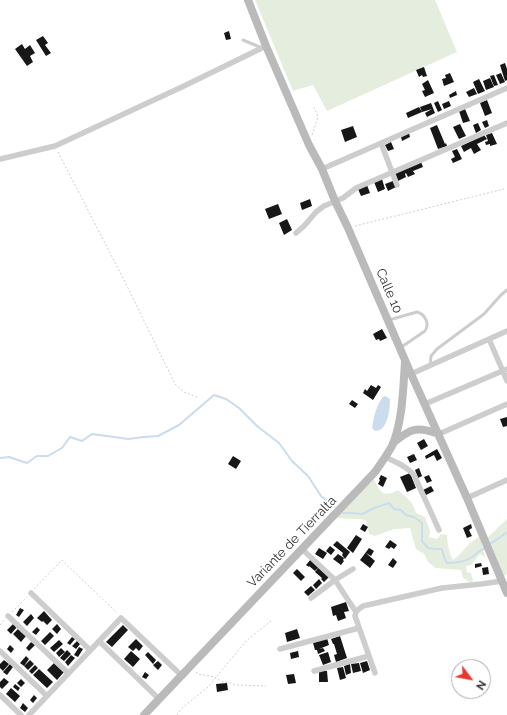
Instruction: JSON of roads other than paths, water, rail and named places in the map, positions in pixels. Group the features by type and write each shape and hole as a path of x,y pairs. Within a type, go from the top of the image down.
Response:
{"main road":[{"name":"Calle 10","path":"248,0 264,47 309,145 322,169 411,374 504,579 507,593"},
{"name":"Variante de Tierralta","path":"144,715 375,472 393,443 400,420 405,359"},
{"path":"393,443 412,430 420,429 439,434"}],"street":[{"path":"0,159 55,146 264,47"},
{"path":"322,169 507,88"},
{"path":"296,233 316,212 324,206 343,198 356,188 507,123"},
{"path":"381,143 397,185"},
{"path":"411,374 507,331"},
{"path":"489,339 505,370 507,381"},
{"path":"425,404 505,370"},
{"path":"439,434 507,404"},
{"path":"385,457 410,470 414,475 438,530"},
{"path":"467,498 507,480"},
{"path":"302,549 335,580 356,612 355,616 375,673"},
{"path":"311,598 353,569"},
{"path":"356,612 363,606 442,588 481,584 504,579"},
{"path":"31,593 90,650"},
{"path":"8,616 68,673"},
{"path":"29,715 121,618 181,675"},
{"path":"280,649 359,628"},
{"path":"99,641 159,700"},
{"path":"0,651 47,696"},
{"path":"314,671 369,656"},
{"path":"0,695 21,715"}],"lane":[{"path":"243,40 264,47"},
{"path":"430,366 431,356 437,349 484,314 507,290"},
{"path":"388,321 421,312 428,324 428,328 425,331 400,348"}],"water":[{"path":"384,396 390,399 387,419 383,427 375,431 372,428 377,407"}],"waterway":[{"path":"0,458 9,457 27,463 37,456 48,456 62,448 70,437 82,441 92,434 128,439 158,436 179,425 214,395 226,399 239,408 257,426 279,443 292,461 308,476 321,496 334,507"},
{"path":"343,513 363,514 374,508 389,503 394,509 401,510 406,515 414,517 422,523 422,541 428,548 442,549 447,563 467,560 485,548"},
{"path":"491,543 507,532"}]}
